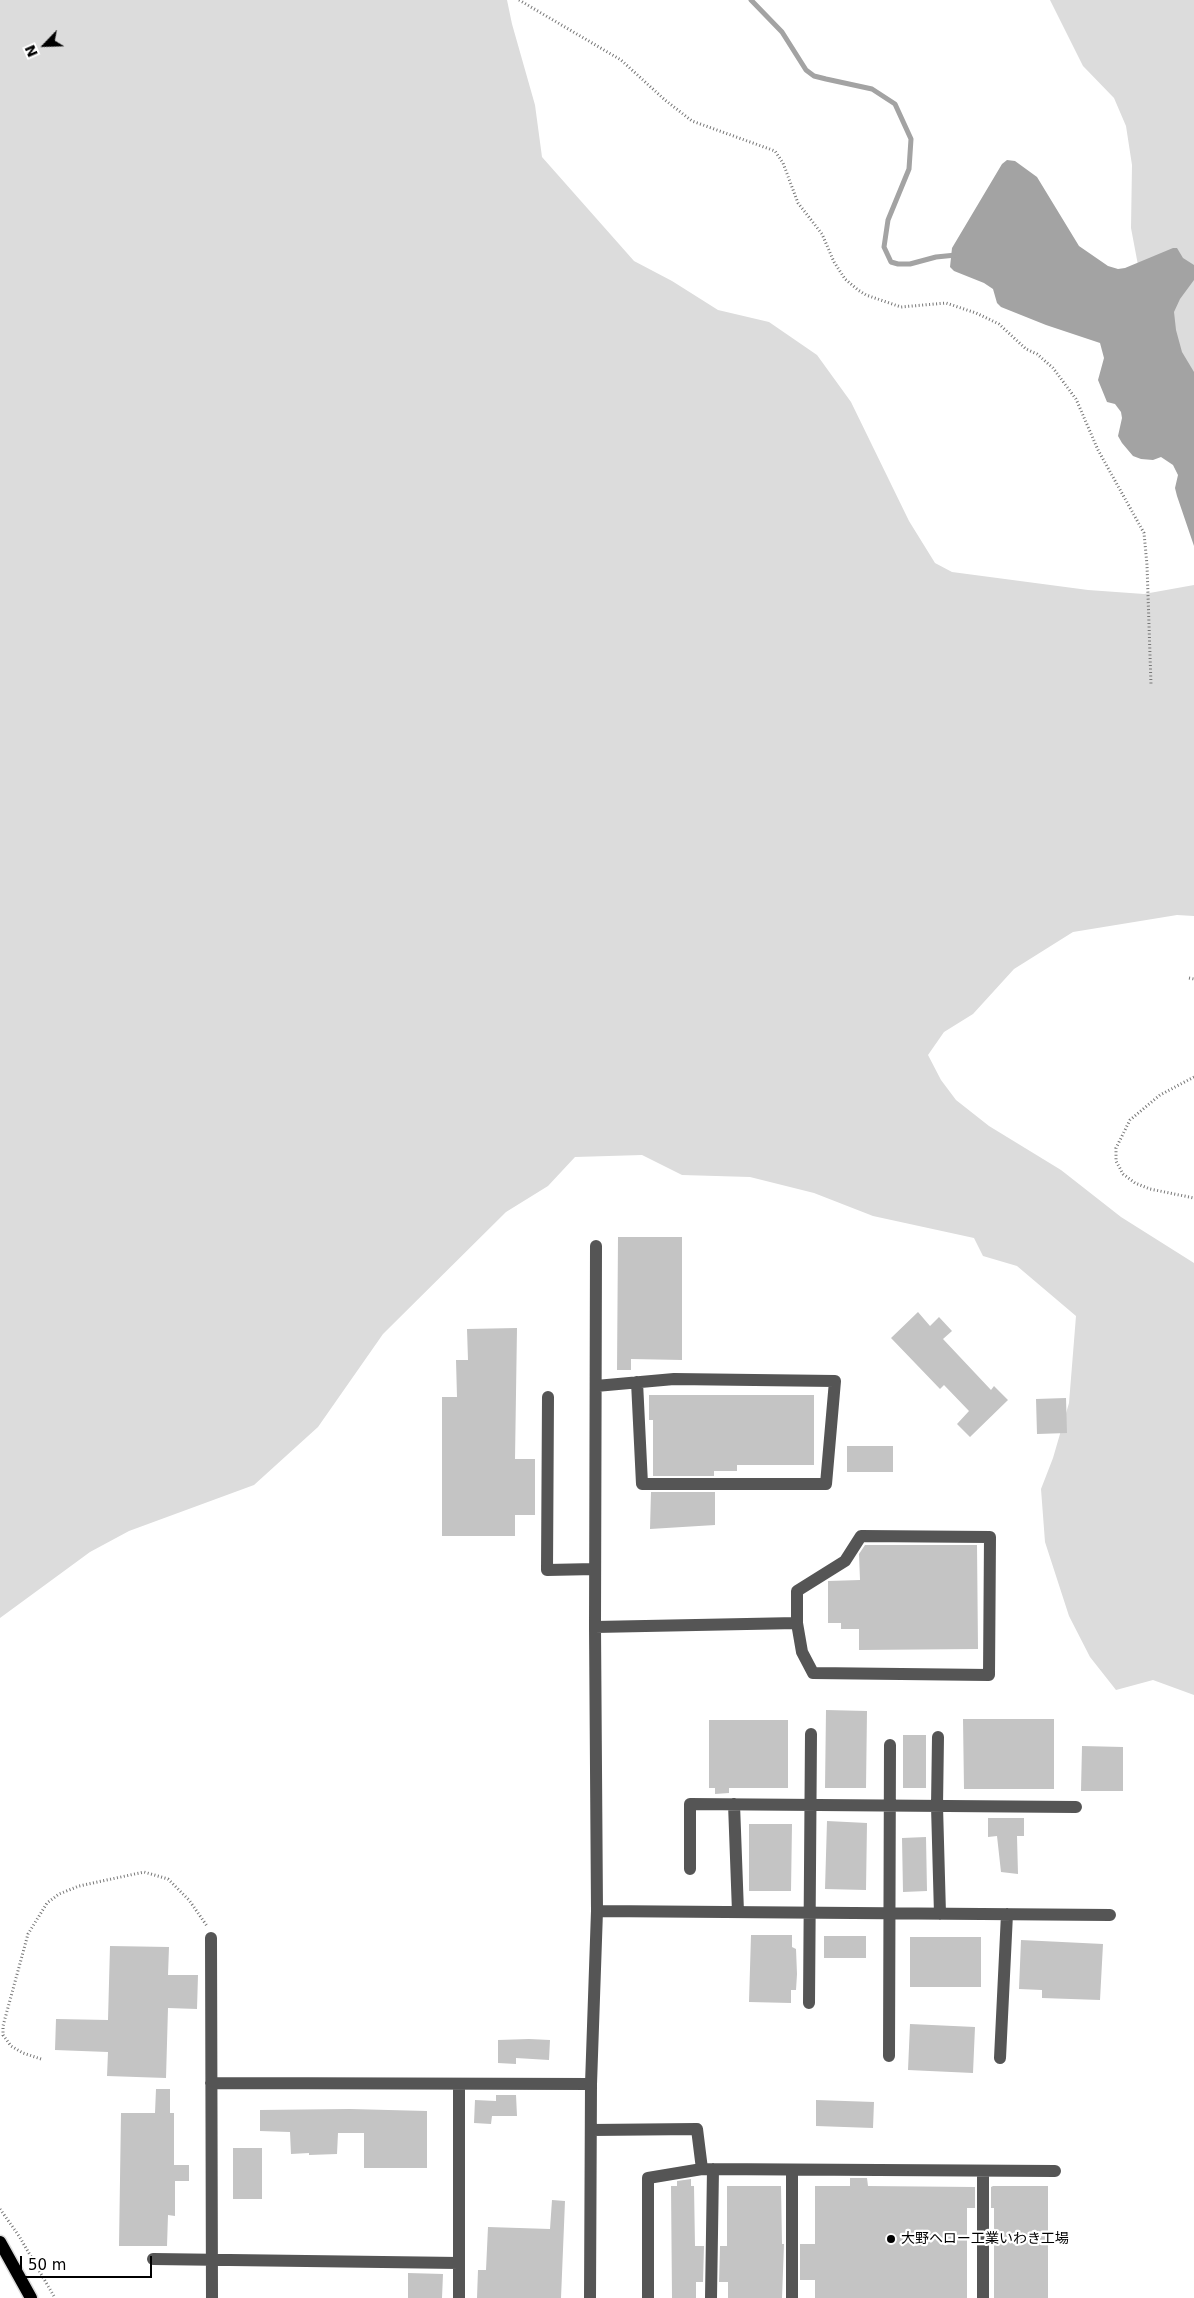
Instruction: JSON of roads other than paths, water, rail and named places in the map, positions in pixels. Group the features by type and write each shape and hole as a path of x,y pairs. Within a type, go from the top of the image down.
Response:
{"main road":[{"path":"0,2242 31,2298"}],"street":[{"path":"590,2298 591,2084 598,1911 594,1627 596,1246"},
{"path":"596,1386 637,1382 674,1379 835,1381 826,1484 642,1484 637,1382"},
{"path":"548,1397 547,1570 595,1569"},
{"path":"861,1536 990,1537 989,1675 813,1673 802,1652 797,1623 797,1591 845,1561 861,1536"},
{"path":"594,1627 797,1623"},
{"path":"809,2003 811,1734"},
{"path":"938,1736 937,1806 940,1914"},
{"path":"889,2056 890,1745"},
{"path":"690,1869 690,1804 1076,1807"},
{"path":"734,1804 738,1912"},
{"path":"598,1911 1110,1915"},
{"path":"1000,2058 1007,1914"},
{"path":"211,1938 212,2298"},
{"path":"211,2083 591,2084"},
{"path":"458,2298 459,2084"},
{"path":"591,2130 697,2128 707,2169 711,2298"},
{"path":"648,2298 648,2178 707,2169 1055,2171"},
{"path":"792,2170 792,2298"},
{"path":"983,2171 983,2298"},
{"path":"153,2259 459,2263"}],"waterway":[{"path":"751,0 782,32 806,70 814,76 872,89 895,104 911,139 909,169 888,220 884,247 891,262 910,264 936,257 956,255"}],"place":[{"name":"大野ヘロー工業いわき工場","path":"891,2239"}]}
